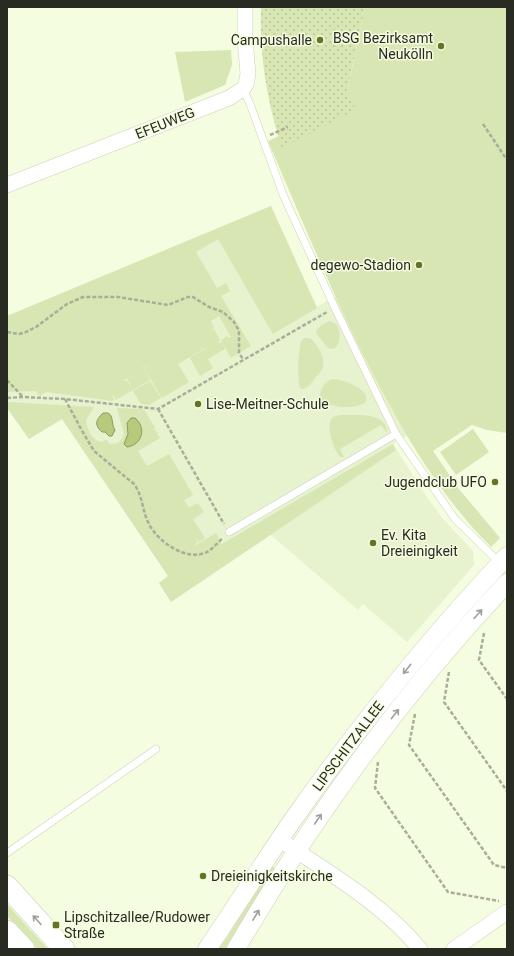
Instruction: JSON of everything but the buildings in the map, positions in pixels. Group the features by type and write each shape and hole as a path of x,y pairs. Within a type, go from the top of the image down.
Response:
{"main road":[{"path":"7,886 64,949"},
{"path":"7,931 24,949"}],"street":[{"path":"243,89 246,84 248,74 245,39 245,7"},
{"name":"EFEUWEG","path":"7,185 229,98 243,89"},
{"name":"LIPSCHITZALLEE","path":"207,949 280,840 344,749 432,639 505,563"},
{"name":"LIPSCHITZALLEE","path":"236,949 282,872 338,789 402,704 442,656 507,583"},
{"path":"280,840 363,896 402,928 420,949"},
{"path":"454,949 504,906"}],"lane":[{"path":"243,89 263,138 284,198 396,434 455,519 505,563"},
{"path":"229,532 396,434"},
{"path":"7,853 156,749"}],"path":[{"path":"483,124 507,160"},
{"path":"263,138 288,127"},
{"path":"7,332 19,334 26,332 67,304 83,297 118,297 168,305 188,297 192,297 209,307 224,312 234,322 240,331 239,353 243,359"},
{"path":"7,398 23,397 65,400 158,409 243,359 335,308"},
{"path":"7,380 23,397"},
{"path":"65,400 94,451 138,489 149,525 164,542 184,553 198,555 208,552 229,532 158,409"},
{"path":"484,630 479,660 507,699"},
{"path":"450,668 444,702 507,791"},
{"path":"415,711 409,745 494,866 507,868"},
{"path":"378,758 375,788 448,892 504,906"}],"shaded area":[{"path":"261,7 365,7 347,92 356,110 282,148 272,113 265,78 261,43"},
{"name":"degewo-Stadion","path":"365,7 507,7 507,433 487,430 472,425 433,451 459,489 500,538 491,547 455,507 424,463 396,417 357,342 330,285 268,141 339,108 347,93"},
{"path":"231,50 232,65 225,85 185,102 175,52"},
{"name":"Lise-Meitner-Schule","path":"271,206 317,307 336,296 371,370 407,436 393,444 426,496 444,520 473,551 474,565 407,642 363,604 358,610 271,535 171,602 159,583 168,576 62,419 29,439 7,408 7,316"},
{"path":"271,206 317,308 273,334 218,239 196,252 217,288 226,283 230,291 221,296 251,346 231,358 221,340 227,336 228,338 231,337 219,316 211,321 214,328 208,332 214,329 220,340 218,341 220,343 222,342 225,349 208,359 203,350 209,346 203,349 200,345 202,350 178,364 189,382 162,398 144,369 150,380 116,400 112,394 114,401 46,392 39,396 36,391 7,392 7,316","holes":["137,373 127,379 133,390 126,380 121,382"]},
{"path":"330,321 336,324 340,334 338,344 333,349 328,348 316,333 321,326"},
{"path":"304,338 310,338 315,344 322,355 324,363 322,370 310,384 306,388 301,389 299,386 298,366 300,345"},
{"path":"203,350 213,368 200,376 190,358"},
{"path":"333,379 347,382 355,386 366,395 366,402 362,405 342,407 323,402 319,399 321,389 327,382"},
{"path":"150,381 161,398 149,405 141,404 133,391"},
{"path":"7,402 94,407 86,420 89,431 98,441 102,442 107,440 112,444 122,439 124,434 117,408 143,409 135,414 144,409 155,428 152,430 155,429 160,438 138,451 147,466 169,454 193,495 184,500 189,508 198,503 204,512 193,519 205,538 199,542 194,534 198,542 192,547 216,533 222,544 393,444 396,450 171,602 159,583 168,576 62,419 29,439 7,408"},
{"path":"103,413 108,413 111,416 115,430 112,436 102,432 97,424 99,417"},
{"path":"341,415 362,415 379,419 384,423 387,433 381,425 340,449 344,457 341,457 338,454 331,438 329,426 330,421 332,418"},
{"path":"131,418 135,418 139,422 142,431 139,440 132,446 127,447 124,444 128,434 127,423"},
{"path":"473,429 489,452 456,475 440,452"},
{"path":"270,865 277,869 228,949 218,949 228,936"},
{"path":"7,904 48,949 37,949 7,916"}],"place":[{"name":"Campushalle","path":"320,40"},
{"name":"BSG Bezirksamt Neukölln","path":"441,46"},
{"name":"degewo-Stadion","path":"419,265"},
{"name":"Lise-Meitner-Schule","path":"198,404"},
{"name":"Jugendclub UFO","path":"495,482"},
{"name":"Ev. Kita Dreieinigkeit","path":"373,543"},
{"name":"Dreieinigkeitskirche","path":"203,876"},
{"name":"Lipschitzallee/Rudower Straße","path":"56,925"}]}
